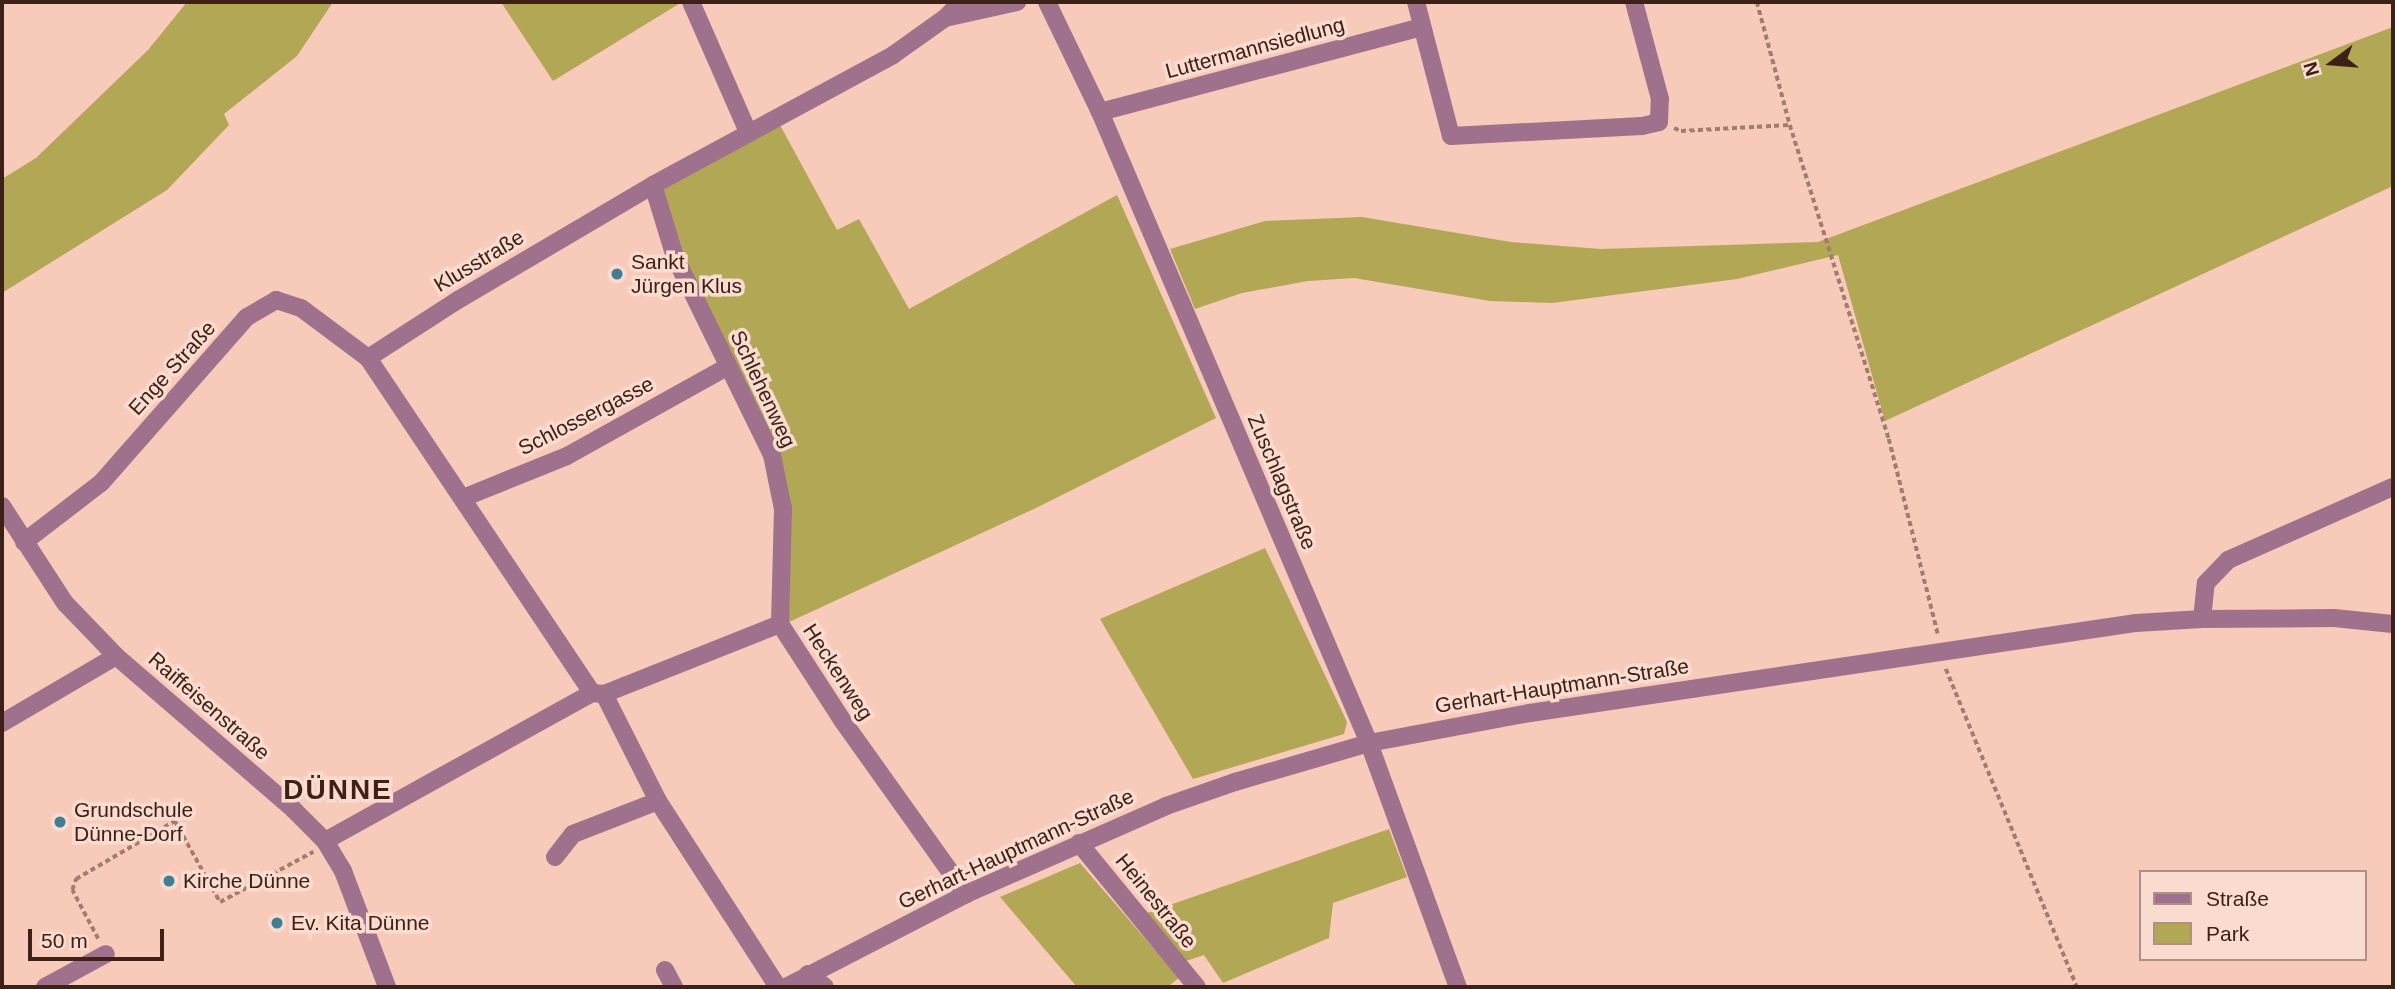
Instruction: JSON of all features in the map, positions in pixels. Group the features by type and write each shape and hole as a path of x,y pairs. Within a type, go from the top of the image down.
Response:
{"street":[{"path":"691,2 748,132"},
{"name":"Klusstraße","path":"368,358 458,300 653,185 893,55 945,18 961,2"},
{"path":"945,18 1017,2"},
{"name":"Zuschlagstraße","path":"1047,2 1100,112 1369,743 1458,987"},
{"path":"1416,2 1451,136 1642,126 1659,122 1660,99 1634,2"},
{"name":"Luttermannsiedlung","path":"1100,112 1422,27"},
{"name":"Schlehenweg","path":"653,185 675,257 772,455 783,509 780,624"},
{"name":"Enge Straße","path":"24,542 101,483 247,317 276,300 301,308 368,358"},
{"path":"368,358 598,694 658,801 778,987"},
{"name":"Schlossergasse","path":"463,498 567,456 727,367"},
{"path":"2202,619 2206,583 2228,560 2393,487"},
{"name":"Raiffeisenstraße","path":"2,506 65,603 116,656 293,809 325,841 343,871 387,987"},
{"name":"Gerhart-Hauptmann-Straße","path":"786,987 965,894 1166,806 1235,782 1369,743 1530,713 1943,659 2136,623 2202,619 2334,618 2393,624"},
{"name":"Heckenweg","path":"598,694 780,624 842,720 965,894"},
{"path":"2,723 116,656"},
{"path":"325,841 598,694"},
{"path":"555,857 573,834 658,801"},
{"name":"Heinestraße","path":"1079,843 1197,987"},
{"path":"45,987 106,954"},
{"path":"664,970 674,987"},
{"path":"808,974 825,987"}],"path":[{"path":"1757,2 1790,125 1889,439 1943,659 2077,987"},
{"path":"1659,122 1681,131 1790,125"},
{"path":"1943,659 1959,665"},
{"path":"106,954 72,890 76,879 175,821 220,902 295,862"},
{"path":"301,844 317,864"}],"green space":[{"path":"187,2 333,2 297,56 224,114 229,125 167,190 2,293 2,179 36,158 148,50"},
{"path":"501,2 682,2 553,81"},
{"path":"2393,27 2393,186 1885,421 1838,255 1737,279 1552,303 1490,301 1354,278 1308,281 1242,293 1195,309 1170,249 1265,221 1362,217 1511,242 1601,249 1818,242"},
{"path":"780,125 837,230 859,219 909,309 1117,195 1216,418 1036,508 787,623 787,509 680,254 661,188"},
{"path":"1265,548 1347,722 1344,734 1193,779 1100,619"},
{"path":"1389,829 1407,877 1333,903 1329,938 1223,983 1204,955 1183,962 1144,914"},
{"path":"1080,863 1179,978 1167,987 1077,987 1000,897"}],"place":[{"name":"Sankt Jürgen Klus","path":"617,274"},
{"name":"Grundschule Dünne-Dorf","path":"60,822"},
{"name":"Kirche Dünne","path":"169,881"},
{"name":"Ev. Kita Dünne","path":"277,923"}],"district":[{"name":"DÜNNE","path":"338,790"}]}
